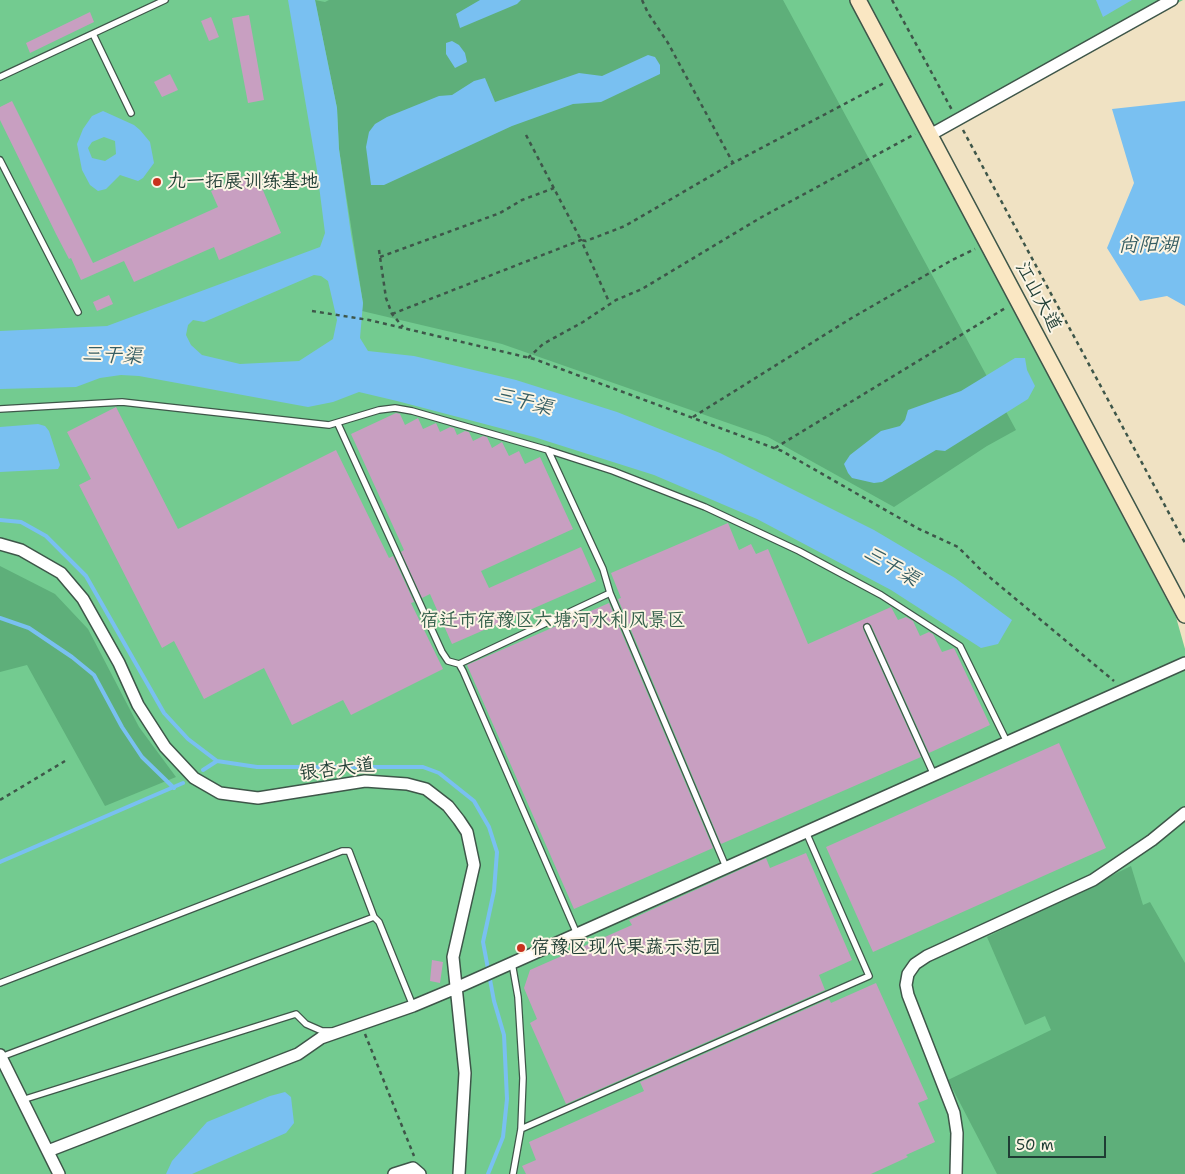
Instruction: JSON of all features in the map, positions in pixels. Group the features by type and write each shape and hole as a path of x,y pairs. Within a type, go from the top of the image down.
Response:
{"main road":[{"name":"江山大道","path":"858,0 898,75 923,134 1184,615"}],"street":[{"path":"923,134 957,120 1172,0"},
{"name":"银杏大道","path":"0,544 22,550 60,573 83,599 119,663 138,705 165,747 194,778 220,793 258,798 365,782 387,782 426,789 448,806 467,832 474,866 453,957 459,987 465,1074 459,1174"},
{"path":"48,1151 298,1054 320,1038 413,1006 459,987 1185,663"},
{"path":"956,1174 957,1133 954,1113 908,995 906,985 908,974 915,964 927,956 1093,880 1152,840 1185,813"},
{"path":"1,1056 59,1174"},
{"path":"394,1174 413,1168 418,1169"}],"lane":[{"path":"0,77 165,0"},
{"path":"93,34 131,113"},
{"path":"0,160 78,312"},
{"path":"0,409 122,402 329,425 338,424 379,410 395,408 412,411 548,450 614,471 705,507 799,551 918,618 960,646 1007,742"},
{"path":"338,424 442,652 448,661 459,664 610,593"},
{"path":"548,450 603,569 610,593 726,868"},
{"path":"867,627 934,775"},
{"path":"459,664 577,934"},
{"path":"521,1129 869,976 806,832"},
{"path":"0,983 342,851 349,851 374,917 379,922 413,1006"},
{"path":"1,1056 374,917"},
{"path":"512,963 522,1035 521,1129 518,1156 513,1174"},
{"path":"22,1100 296,1014 306,1024 322,1031 355,1027"}],"path":[{"path":"642,0 648,14 668,43 733,163"},
{"path":"892,0 1185,543"},
{"path":"392,314 581,240 586,241 625,226 733,163 898,75"},
{"path":"528,358 543,344 610,304 642,289 760,218 923,134"},
{"path":"526,135 581,240 610,304"},
{"path":"380,257 500,213 522,200 554,188"},
{"path":"693,417 850,320 952,260 977,248"},
{"path":"379,250 386,298 392,314 404,329"},
{"path":"775,448 1015,302"},
{"path":"312,311 369,320 528,358 775,448 917,528 958,546 981,570 1125,690"},
{"path":"0,800 65,761"},
{"path":"355,1027 418,1169"}],"green space":[{"name":"宿迁市宿豫区六塘河水利风景区","path":"0,0 1183,0 924,141 1176,617 1185,649 1185,1174 0,1174"},
{"path":"315,0 325,2 329,0 783,0 1016,430 987,446 894,507 768,437 502,344 362,311 363,303 339,149 337,108"},
{"path":"0,566 55,594 88,629 139,727 176,777 105,806 27,665 0,672"},
{"path":"1131,866 1143,905 1150,902 1185,963 1185,1174 997,1174 948,1080 1051,1030 1045,1016 1025,1025 987,937"}],"water":[{"name":"三干渠","path":"288,0 315,0 337,108 339,149 363,303 360,338 368,351 414,356 516,380 617,412 720,453 874,530 955,578 1012,620 998,644 981,648 891,590 757,519 654,475 534,437 397,401 359,392 333,402 308,407 139,376 121,375 100,378 76,387 0,389 0,331 107,326 320,247 325,233 317,170","holes":["314,275 321,276 328,281 337,320 333,339 299,361 240,364 202,355 191,345 186,335 188,325 193,320 204,322"]},
{"path":"480,0 521,0 517,4 460,28 456,14"},
{"path":"1096,0 1132,0 1103,17"},
{"path":"452,41 459,45 465,53 467,62 455,68 446,54 446,43"},
{"path":"648,55 655,57 660,65 660,74 601,102 573,104 512,126 384,185 371,185 366,147 369,132 375,124 387,117 439,96 452,95 474,81 485,78 495,102 579,73 602,76"},
{"name":"尚阳湖","path":"1185,101 1185,306 1167,296 1140,301 1107,248 1134,183 1112,109"},
{"path":"103,111 134,125 150,142 154,163 143,178 138,181 120,175 106,189 98,191 90,185 82,170 77,144 83,129 92,116","holes":["104,137 115,141 116,154 105,161 92,158 88,148 92,142"]},
{"path":"1015,358 1025,358 1027,370 1035,386 1028,399 945,451 936,450 882,482 874,483 852,478 848,473 844,464 850,455 881,431 900,426 905,420 908,410 961,391"},
{"path":"38,424 45,426 49,431 60,465 58,469 0,472 0,427"},
{"path":"285,1092 291,1097 294,1123 286,1133 192,1174 166,1174 172,1161 207,1122 270,1096"}],"building":[{"path":"90,12 94,22 30,53 26,43"},
{"path":"249,15 264,100 248,103 232,18"},
{"path":"211,17 219,37 209,41 201,21"},
{"path":"170,74 178,90 162,97 154,82"},
{"path":"12,101 93,263 218,207 211,191 251,173 258,189 262,188 281,233 219,260 214,247 134,282 124,261 81,280 71,258 69,259 56,234 0,120 0,107"},
{"path":"109,295 113,304 97,311 93,302"},
{"path":"116,407 178,529 336,450 389,558 393,556 414,602 411,603 443,669 351,715 343,700 292,725 264,668 204,699 174,641 162,648 79,485 91,479 67,432"},
{"path":"396,413 400,414 405,425 418,418 423,429 436,423 440,432 450,427 454,428 457,435 465,431 469,432 473,441 483,436 487,437 492,448 502,442 509,456 519,451 525,464 540,457 573,529 481,571 489,588 581,547 596,581 452,644 430,594 422,598 401,552 404,550 351,434"},
{"path":"728,523 739,550 751,544 756,554 768,549 808,644 891,607 898,620 906,617 913,621 920,636 929,632 933,634 942,652 954,648 990,725 929,753 871,625 866,623 863,629 921,757 721,844 618,599 621,598 611,573"},
{"path":"609,603 713,848 574,909 467,665"},
{"path":"1059,743 1106,848 873,952 826,847"},
{"path":"806,853 852,960 819,975 825,990 566,1104 530,1023 537,1019 524,988 530,970 632,925 629,920 766,858 770,868"},
{"path":"432,960 443,962 440,983 430,981"},
{"path":"876,983 928,1099 918,1103 935,1142 906,1155 908,1157 871,1174 526,1174 522,1166 536,1160 529,1142 644,1091 640,1082 829,999 831,1003"}],"waterway":[{"path":"0,520 21,522 46,536 86,576 164,713 188,739 217,761 257,767 423,767 439,773 474,801 489,827 497,852 494,891 483,942 494,1001 504,1035 507,1099 503,1137 488,1174"},
{"path":"0,618 29,628 72,657 94,675 122,727 142,757 174,788"},
{"path":"203,770 217,761"},
{"path":"0,862 183,783"}],"place":[{"name":"九一拓展训练基地","path":"157,182"},
{"name":"宿豫区现代果蔬示范园","path":"521,948"}]}
